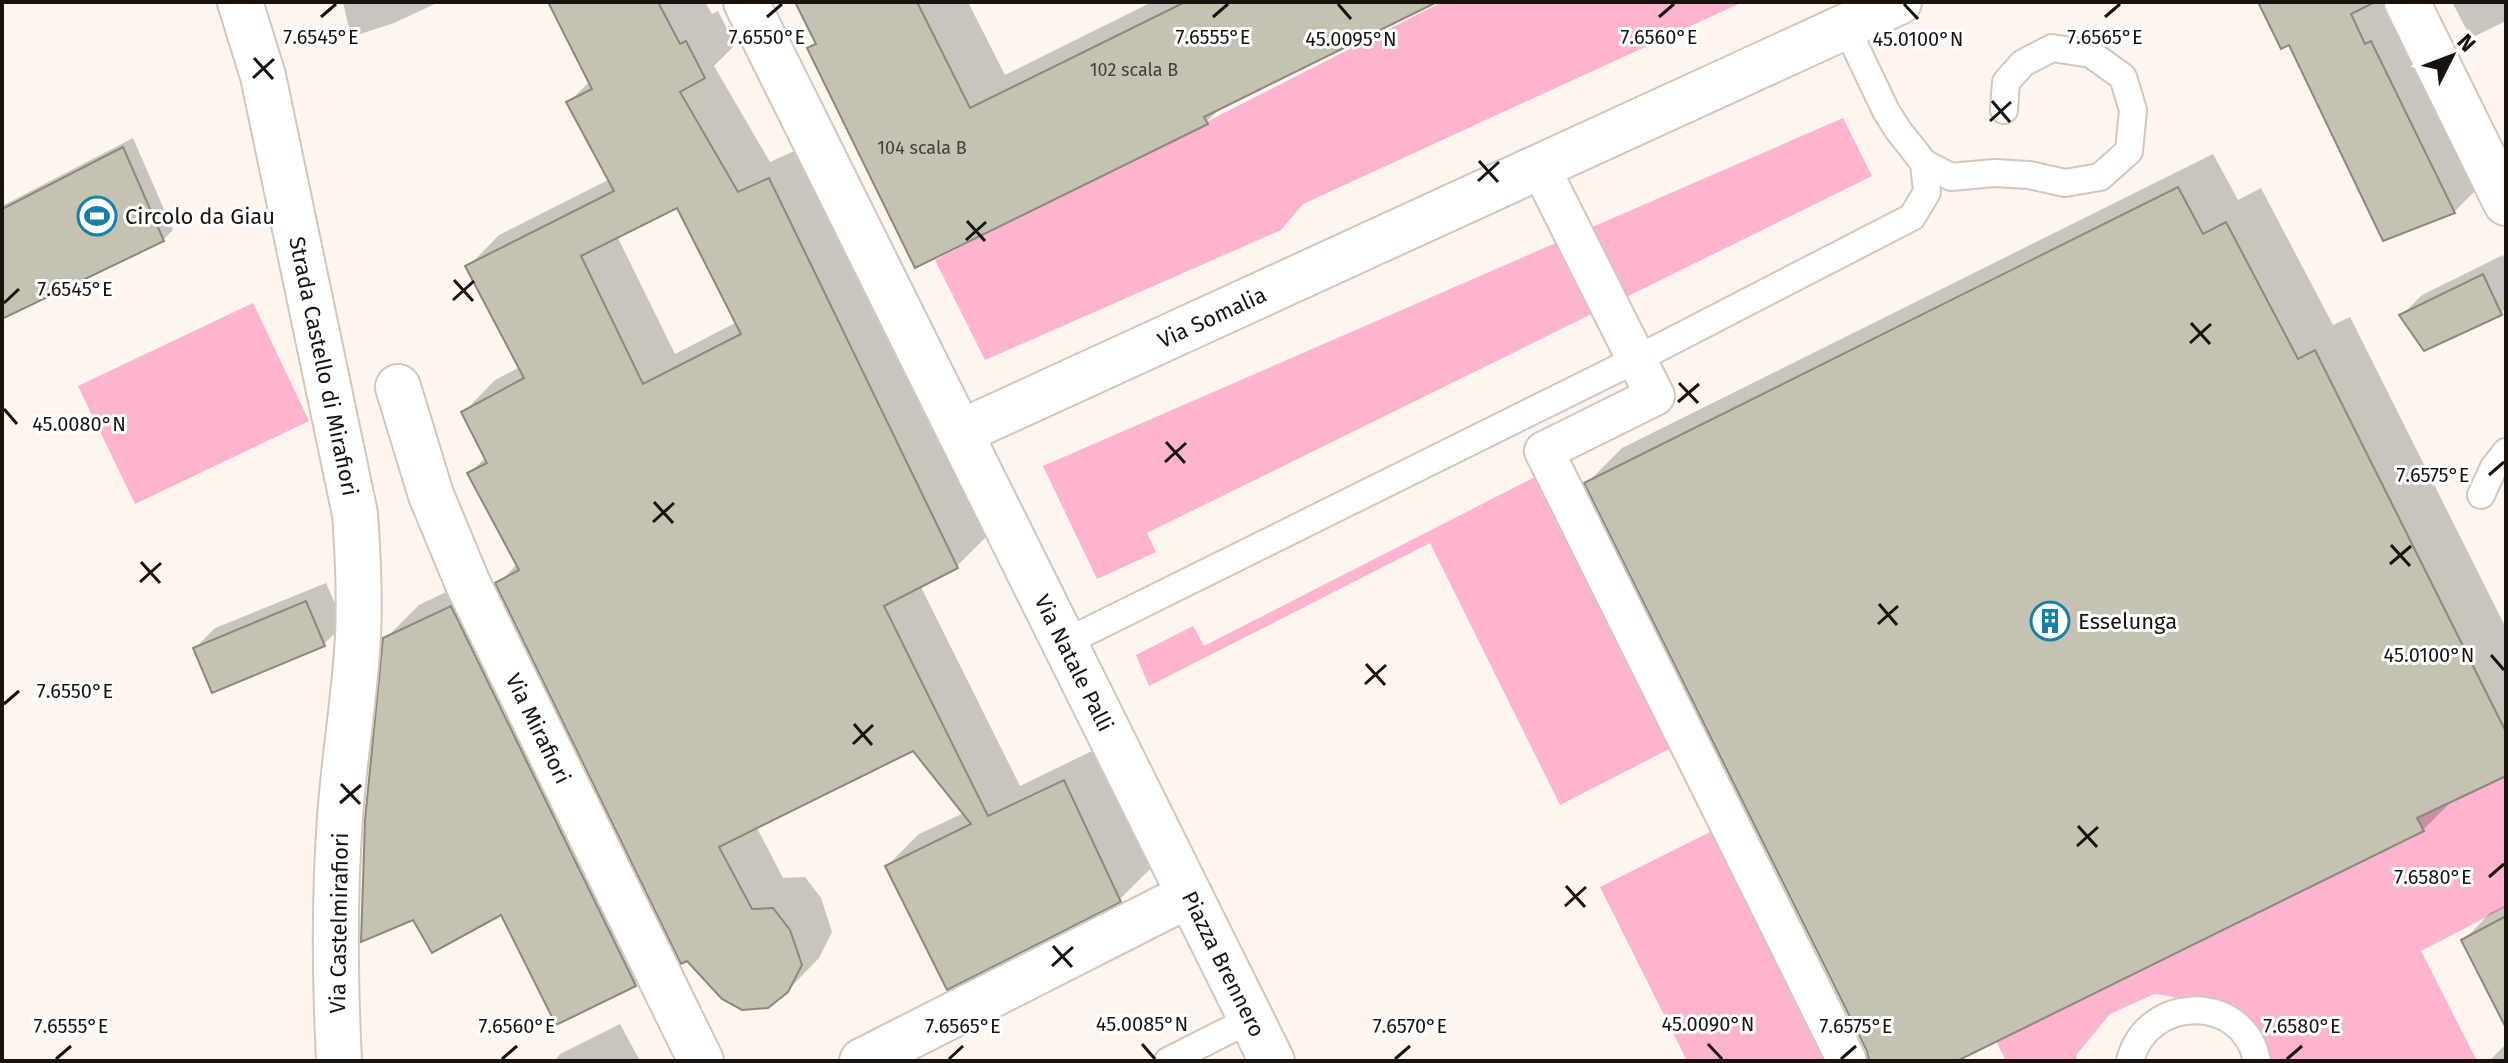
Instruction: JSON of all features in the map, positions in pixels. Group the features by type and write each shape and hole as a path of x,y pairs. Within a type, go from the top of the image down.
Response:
{"street":[{"name":"Strada Castello di Mirafiori","path":"240,2 263,76 355,514 360,578 350,737"},
{"path":"746,2 961,432"},
{"name":"Via Somalia","path":"961,432 1899,2"},
{"path":"2407,2 2506,203"},
{"path":"1540,167 1655,396 1544,451 1847,1061"},
{"name":"Via Mirafiori","path":"398,387 431,495 468,584 701,1061"},
{"name":"Via Natale Palli","path":"961,432 1189,895"},
{"name":"Via Castelmirafiori","path":"339,1061 334,970 340,816 350,737"},
{"name":"Piazza Brennero","path":"862,1061 1189,895 1272,1061"}],"lane":[{"path":"1846,27 1898,130 1924,163 1951,177 1994,173 2029,175 2065,183 2100,177 2129,151 2133,110 2123,77 2091,54 2052,48 2023,63 2006,82 2004,110"},
{"path":"1064,643 1635,360 1912,217 1927,192 1924,163"},
{"path":"2481,495 2494,467 2506,452"},
{"path":"2130,1061 2140,1037 2151,1025 2165,1016 2196,1010 2232,1022 2247,1037 2257,1061"},
{"path":"1168,1061 1251,1019"}],"shaded area":[{"path":"1442,2 1743,2 1303,204 1281,230 985,360 935,260"},
{"path":"1843,118 1872,176 1147,533 1156,552 1097,579 1043,466"},
{"path":"253,303 309,421 135,504 78,386"},
{"path":"1537,476 1673,747 1560,805 1430,543 1149,686 1136,655 1193,626 1204,646"},
{"path":"2506,776 2506,907 2421,951 2477,1061 2263,1061 2194,1000 2154,994 2110,1014 2077,1054 2076,1061 2006,1061 1996,1041 2423,832 2417,818"},
{"path":"1712,831 1830,1061 1687,1061 1600,887"}],"building":[{"path":"548,2 658,2 680,44 686,41 705,78 680,92 738,192 769,178 958,568 884,606 988,816 1064,780 1121,902 947,990 885,866 971,824 913,751 719,847 752,909 773,908 790,930 802,965 788,992 768,1008 742,1010 722,999 687,961 681,964 495,583 519,570 467,473 487,463 461,412 524,378 465,266 614,191 566,102 592,89","holes":["677,208 741,334 643,384 581,256"]},
{"path":"795,2 917,2 970,108 1185,2 1437,2 1204,117 1208,124 915,268 807,48 816,44"},
{"path":"2258,2 2375,2 2351,14 2365,44 2371,41 2455,213 2383,241 2289,45 2281,49"},
{"path":"123,147 164,241 2,319 2,209"},
{"name":"Esselunga","path":"2178,187 2203,234 2226,222 2298,359 2315,350 2506,732 2506,776 2417,818 2424,831 1957,1061 1869,1061 1867,1051 1584,483"},
{"path":"2483,274 2502,315 2424,351 2399,315"},
{"path":"306,601 325,646 212,693 193,648"},
{"path":"451,606 636,986 556,1025 501,915 432,953 413,920 361,942 365,820 383,638"},
{"path":"2506,916 2506,1028 2461,940"}],"place":[{"name":"Circolo da Giau","path":"97,216"},
{"name":"Esselunga","path":"2050,621"}]}
